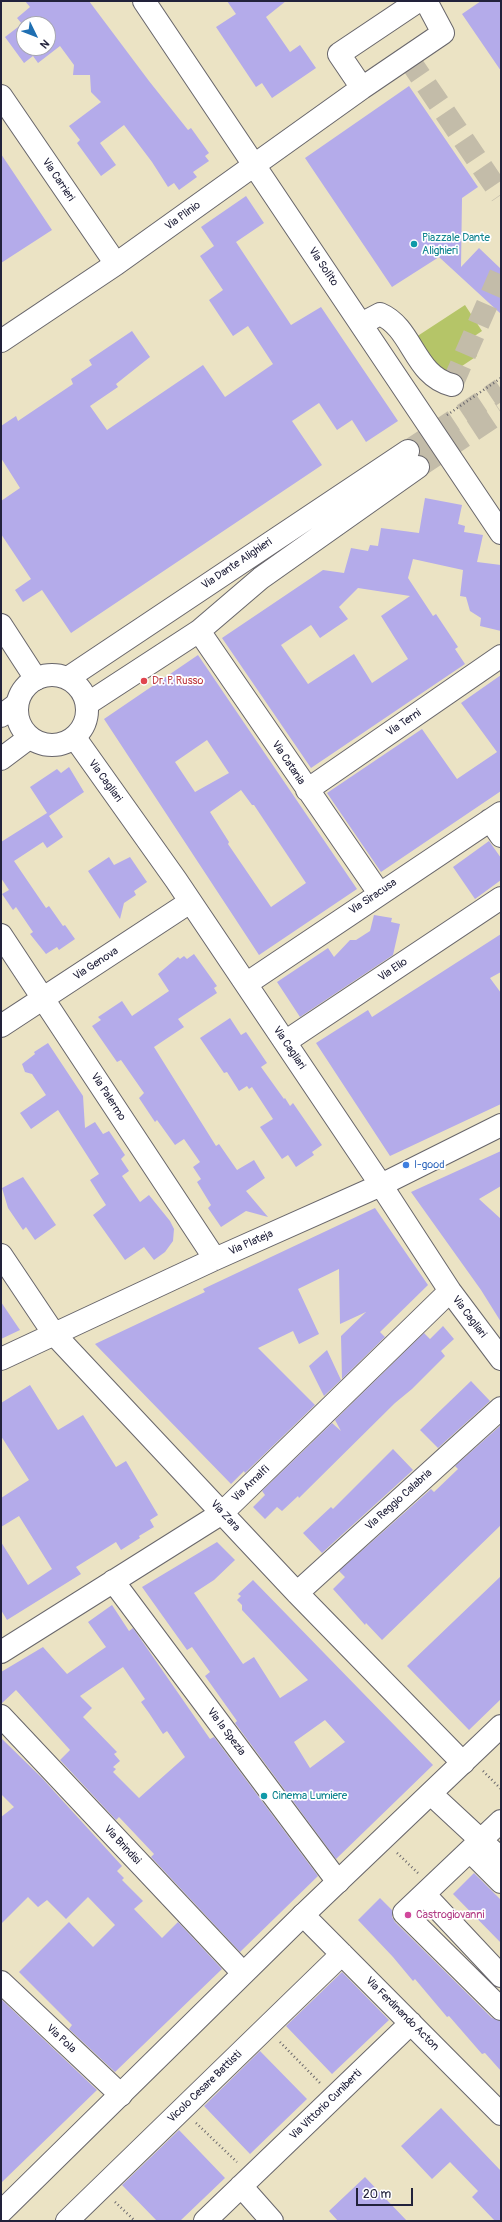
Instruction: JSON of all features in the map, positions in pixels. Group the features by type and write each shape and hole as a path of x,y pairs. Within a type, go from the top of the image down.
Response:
{"street":[{"name":"Via Solìto","path":"144,1 431,426 501,533"},
{"path":"362,88 340,54 418,1"},
{"name":"Via Plinio","path":"1,341 116,264 254,164 443,33 426,1"},
{"name":"Via Carrieri","path":"1,96 116,264"},
{"path":"361,324 380,314 391,319 429,374 442,383 452,385"},
{"name":"Via Dante Alighieri","path":"68,678 413,459 261,578 199,631 88,704"},
{"path":"1,625 36,678"},
{"name":"Via Catania","path":"199,631 379,893"},
{"name":"Via Terni","path":"307,790 501,656"},
{"path":"52,675 68,678 77,684 84,693 88,704 88,715 84,725 75,738 60,745 44,745 29,738 9,710 23,689 36,678 52,675"},
{"path":"1,759 29,738"},
{"name":"Via Cagliari","path":"75,738 246,984 450,1291 501,1359"},
{"name":"Via Siracusa","path":"246,984 379,893 497,823"},
{"name":"Via Elio","path":"285,1042 501,898"},
{"name":"Via Genova","path":"1,1026 190,902"},
{"name":"Via Palermo","path":"1,934 215,1259"},
{"name":"Via Plateja","path":"1,1359 215,1259 381,1185 501,1125"},
{"name":"Via Zara","path":"1,1255 54,1334 298,1593 466,1760"},
{"name":"Via Amalfi","path":"1,1652 222,1513 450,1291"},
{"name":"Via Reggio Calabria","path":"298,1593 501,1408"},
{"name":"Via la Spezia","path":"114,1581 338,1882"},
{"name":"Via Brindisi","path":"1,1716 243,1973"},
{"path":"1,2212 303,1914 501,1726"},
{"path":"431,1794 476,1846 501,1882"},
{"path":"501,1821 429,1891 404,1913 501,2009"},
{"path":"476,1846 501,1859"},
{"path":"429,1891 501,1976"},
{"name":"Via Ferdinando Acton","path":"303,1914 501,2114"},
{"name":"Vicolo Cesare Battisti","path":"67,2221 342,1954"},
{"name":"Via Pola","path":"1,1982 121,2095"},
{"name":"Via Vittorio Cuniberti","path":"205,2221 411,2023"},
{"path":"246,2181 272,2221"}],"path":[{"path":"431,426 501,378"},
{"path":"466,1760 501,1789"},
{"path":"382,1840 429,1891"},
{"path":"266,2028 334,2096"},
{"path":"182,2109 246,2181"},
{"path":"101,2188 135,2221"}],"green space":[{"path":"465,305 482,331 467,341 477,356 450,374 442,373 416,337"}],"building":[{"path":"25,1 89,1 149,81 188,130 191,128 209,153 205,156 209,161 193,172 197,177 179,190 174,183 168,187 152,162 124,125 100,143 116,165 101,176 77,143 80,140 69,126 101,102 91,92 90,75 73,75 74,65 60,46 56,49 56,16 19,16 30,7"},
{"path":"227,1 286,1 266,17 290,52 300,45 316,68 272,98 262,83 256,87 216,27 236,14"},
{"path":"481,1 501,1 501,71 462,14"},
{"path":"16,29 16,52 5,37"},
{"path":"19,56 33,56 24,63"},
{"path":"33,56 47,56 38,63"},
{"path":"409,86 478,187 462,198 461,267 479,248 501,269 501,314 439,257 392,287 305,158"},
{"path":"1,154 52,230 1,263"},
{"path":"246,196 264,223 236,242 291,325 321,307 398,421 366,442 352,420 337,430 319,403 292,421 322,465 71,633 42,590 23,602 15,590 31,579 1,534 1,501 20,488 1,458 1,426 16,416 18,421 73,384 71,379 92,365 89,360 132,331 150,357 116,384 118,387 90,406 107,430 203,365 225,397 273,364 248,326 233,336 209,300 223,290 200,256 214,246 201,227"},
{"path":"425,498 462,505 458,524 465,526 464,532 483,535 477,562 501,565 501,631 480,626 481,618 470,611 466,597 460,596 463,570 413,559 408,578 433,616 436,614 458,647 455,649 465,664 311,768 222,638 323,570 344,573 351,548 368,551 370,545 378,546 381,528 419,533","holes":["358,588 410,596 381,616 408,659 372,683 354,654 308,684 281,645 311,625 320,638 348,619 339,607"]},
{"path":"198,655 357,889 259,955 104,719","holes":["207,740 229,773 195,792 175,762","241,790 252,805 254,805 306,883 271,907 228,844 229,842 210,812"]},
{"path":"501,675 501,791 381,872 327,793 422,729 457,779 497,752 461,703"},
{"path":"69,767 84,792 49,816 30,787 57,769 61,773"},
{"path":"47,813 63,837 47,848 43,842 14,861 46,908 49,906 63,926 65,925 75,939 59,950 57,947 46,954 30,934 33,932 16,907 13,910 2,894 9,890 1,878 1,842"},
{"path":"489,841 501,858 501,880 475,899 453,867"},
{"path":"109,857 114,865 130,857 147,882 134,891 136,895 124,903 120,919 88,871"},
{"path":"374,915 392,918 391,922 400,924 393,955 300,1017 277,982 328,948 334,957 350,940 356,940 370,931"},
{"path":"501,934 501,972 490,978 501,993 501,1104 390,1156 316,1043 368,1010 372,1017"},
{"path":"194,954 217,986 214,988 217,993 178,1019 184,1027 154,1047 216,1146 219,1144 237,1170 254,1160 265,1178 246,1191 268,1217 246,1211 221,1227 208,1208 211,1205 197,1182 201,1179 193,1167 200,1162 184,1139 175,1145 157,1120 155,1122 139,1098 144,1093 121,1060 117,1062 92,1026 101,1020 98,1017 122,1001 132,1016 169,991 158,974 178,957 180,959 184,956 187,959"},
{"path":"230,1018 241,1035 246,1032 267,1063 261,1067 290,1106 293,1103 322,1145 312,1152 314,1155 296,1167 288,1155 282,1159 260,1127 273,1119 252,1087 249,1089 247,1086 239,1091 227,1072 224,1073 200,1038"},
{"path":"48,1043 83,1096 85,1128 95,1122 103,1134 109,1131 125,1155 121,1159 129,1171 122,1176 140,1202 149,1195 170,1221 174,1229 173,1241 165,1252 154,1260 144,1247 125,1260 93,1215 106,1205 90,1180 99,1174 58,1110 31,1129 20,1113 46,1095 32,1074 25,1072 22,1064 35,1054 34,1052"},
{"path":"501,1151 501,1186 479,1199 501,1219 501,1322 481,1290 411,1192"},
{"path":"23,1177 56,1225 35,1240 26,1227 23,1230 8,1208 2,1188"},
{"path":"375,1208 428,1285 380,1332 385,1337 342,1379 341,1336 366,1312 340,1324 339,1269 298,1289 319,1334 299,1344 293,1331 258,1348 315,1405 245,1473 244,1471 231,1484 95,1344 205,1292 203,1289"},
{"path":"1,1302 20,1330 1,1339"},
{"path":"443,1326 454,1339 441,1351 445,1356 299,1498 298,1496 282,1511 277,1507 265,1519 253,1507 265,1495 262,1491 332,1423 341,1431 335,1420 424,1333 430,1339"},
{"path":"327,1350 341,1380 324,1396 309,1366"},
{"path":"471,1381 490,1401 438,1448 420,1430"},
{"path":"30,1385 58,1430 83,1415 116,1467 126,1461 158,1515 150,1520 154,1527 139,1536 140,1538 121,1550 116,1542 76,1567 81,1574 7,1620 1,1610 1,1542 28,1585 52,1569 19,1516 1,1527 1,1498 29,1480 1,1436 1,1403"},
{"path":"501,1425 501,1525 382,1640 366,1623 365,1625 333,1589 345,1577 339,1571 431,1489 434,1492 458,1469 455,1466"},
{"path":"393,1449 413,1470 322,1553 303,1533 331,1507 333,1509"},
{"path":"217,1542 235,1560 214,1580 194,1593 243,1664 254,1657 280,1698 308,1680 242,1610 242,1605 237,1600 241,1596 238,1594 253,1580 433,1765 336,1859 235,1723 237,1721 205,1676 210,1672 192,1647 187,1650 142,1587","holes":["325,1720 345,1742 310,1768 294,1742"]},
{"path":"501,1576 501,1699 469,1730 407,1666"},
{"path":"112,1605 129,1631 133,1628 210,1739 214,1737 318,1876 240,1952 151,1857 154,1854 119,1817 116,1820 60,1760 70,1750 16,1690 1,1704 1,1672 43,1647 67,1674 106,1647 88,1622","holes":["123,1667 145,1699 141,1702 163,1734 167,1731 185,1757 139,1798 113,1772 116,1769 113,1767 120,1761 114,1754 117,1752 83,1717 92,1708 80,1696"]},
{"path":"1,1738 42,1778 122,1866 117,1871 124,1878 122,1880 143,1901 134,1909 162,1938 178,1922 222,1969 115,2072 69,2029 72,2025 19,1972 69,1922 93,1947 115,1925 88,1897 66,1919 47,1900 38,1907 28,1897 1,1924 1,1817 14,1807 1,1794"},
{"path":"474,1873 501,1900 501,1943 453,1894"},
{"path":"380,1898 392,1910 392,1917 395,1922 492,2018 501,2021 501,2071 485,2053 482,2054 449,2016 447,2017 415,1979 413,1981 393,1957 358,1920"},
{"path":"342,1972 389,2020 332,2074 286,2026"},
{"path":"1,1999 97,2090 1,2183"},
{"path":"260,2051 307,2099 250,2154 204,2106"},
{"path":"441,2108 501,2171 501,2221 495,2221 472,2197 478,2191 450,2162 432,2179 401,2146"},
{"path":"179,2130 225,2178 180,2221 157,2221 122,2185"},
{"path":"365,2177 407,2221 338,2221 329,2211"}],"tunnel":[{"path":"408,58 501,195"},
{"path":"452,385 501,272"},
{"path":"408,451 501,389"},
{"path":"418,467 501,412"}],"place":[{"name":"Piazzale Dante Alighieri","path":"414,244"},
{"name":"Dr. P. Russo","path":"144,681"},
{"name":"I-good","path":"406,1165"},
{"name":"Cinema Lumiere","path":"264,1796"},
{"name":"Castrogiovanni","path":"408,1915"}]}
